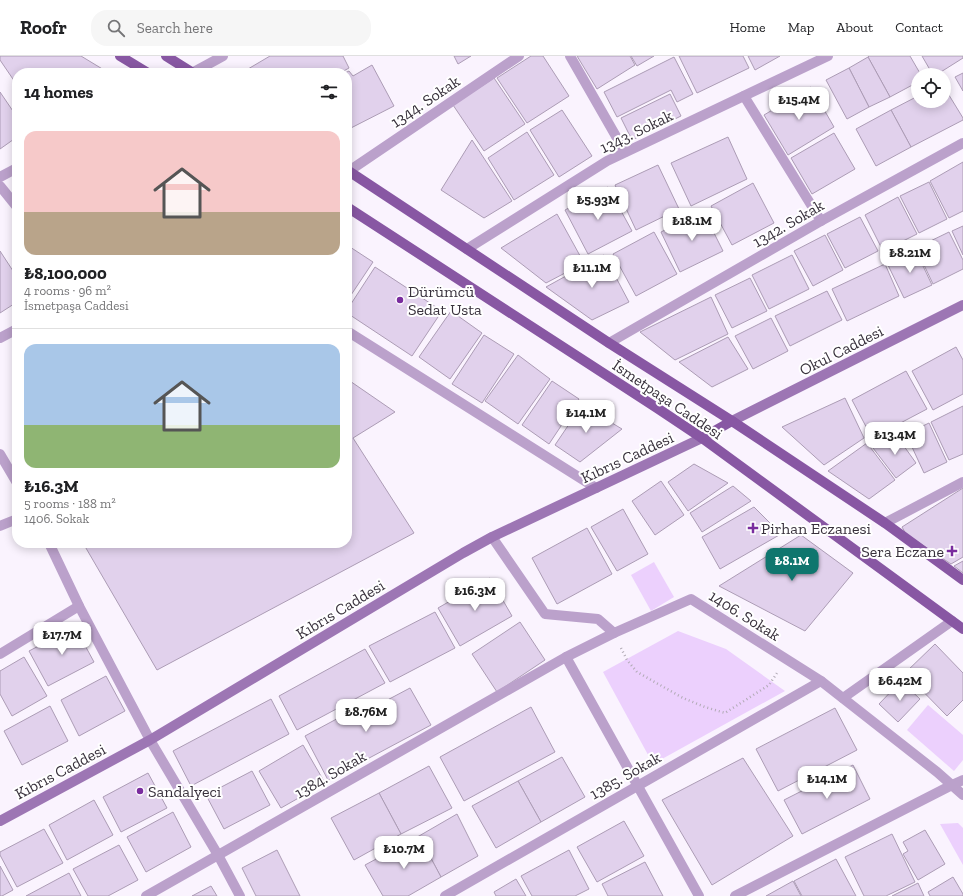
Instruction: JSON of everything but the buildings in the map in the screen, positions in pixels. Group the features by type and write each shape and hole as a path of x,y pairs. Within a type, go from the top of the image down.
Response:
{"main road":[{"path":"120,56 140,68"},
{"path":"166,56 184,68"},
{"name":"İsmetpaşa Caddesi","path":"352,174 609,343 732,421 884,523 963,580"},
{"name":"İsmetpaşa Caddesi","path":"352,210 702,438 963,629"},
{"name":"Okul Caddesi","path":"732,421 963,305"},
{"path":"702,438 732,421"},
{"name":"Kıbrıs Caddesi","path":"0,821 150,740 492,537 702,438"}],"street":[{"path":"201,68 223,56"},
{"name":"1344. Sokak","path":"352,168 519,56"},
{"path":"570,56 625,152"},
{"name":"1343. Sokak","path":"467,249 607,161 828,56"},
{"path":"744,96 821,221"},
{"name":"1342. Sokak","path":"609,343 821,221 963,143"},
{"path":"0,177 12,171"},
{"path":"0,186 12,201"},
{"path":"0,338 12,332"},
{"path":"352,334 596,488"},
{"path":"0,454 12,474"},
{"path":"884,523 963,482"},
{"path":"0,526 12,521"},
{"path":"492,537 545,614 598,619 614,633"},
{"path":"51,548 79,606 150,740 218,855 240,896"},
{"name":"1406. Sokak","path":"614,633 691,599 821,681 937,772 963,795"},
{"path":"0,654 79,606"},
{"path":"843,698 952,621"},
{"name":"1384. Sokak","path":"146,896 566,657 614,633"},
{"path":"566,657 699,896"},
{"name":"1385. Sokak","path":"445,896 821,681"},
{"path":"735,896 963,780"}],"path":[{"path":"614,633 627,660 637,672 683,698 725,713 769,684 788,660"}],"shaded area":[{"path":"654,562 674,597 651,611 631,575"},
{"path":"678,631 726,649 785,691 653,764 603,672"},
{"path":"928,705 963,735 963,760 954,771 907,730"},
{"path":"958,823 963,828 963,865 940,824"}],"place":[{"name":"Dürümcü Sedat Usta","path":"400,300"},
{"name":"Pirhan Eczanesi","path":"753,528"},
{"name":"Sera Eczane","path":"952,551"},
{"name":"Sandalyeci","path":"140,791"}]}
